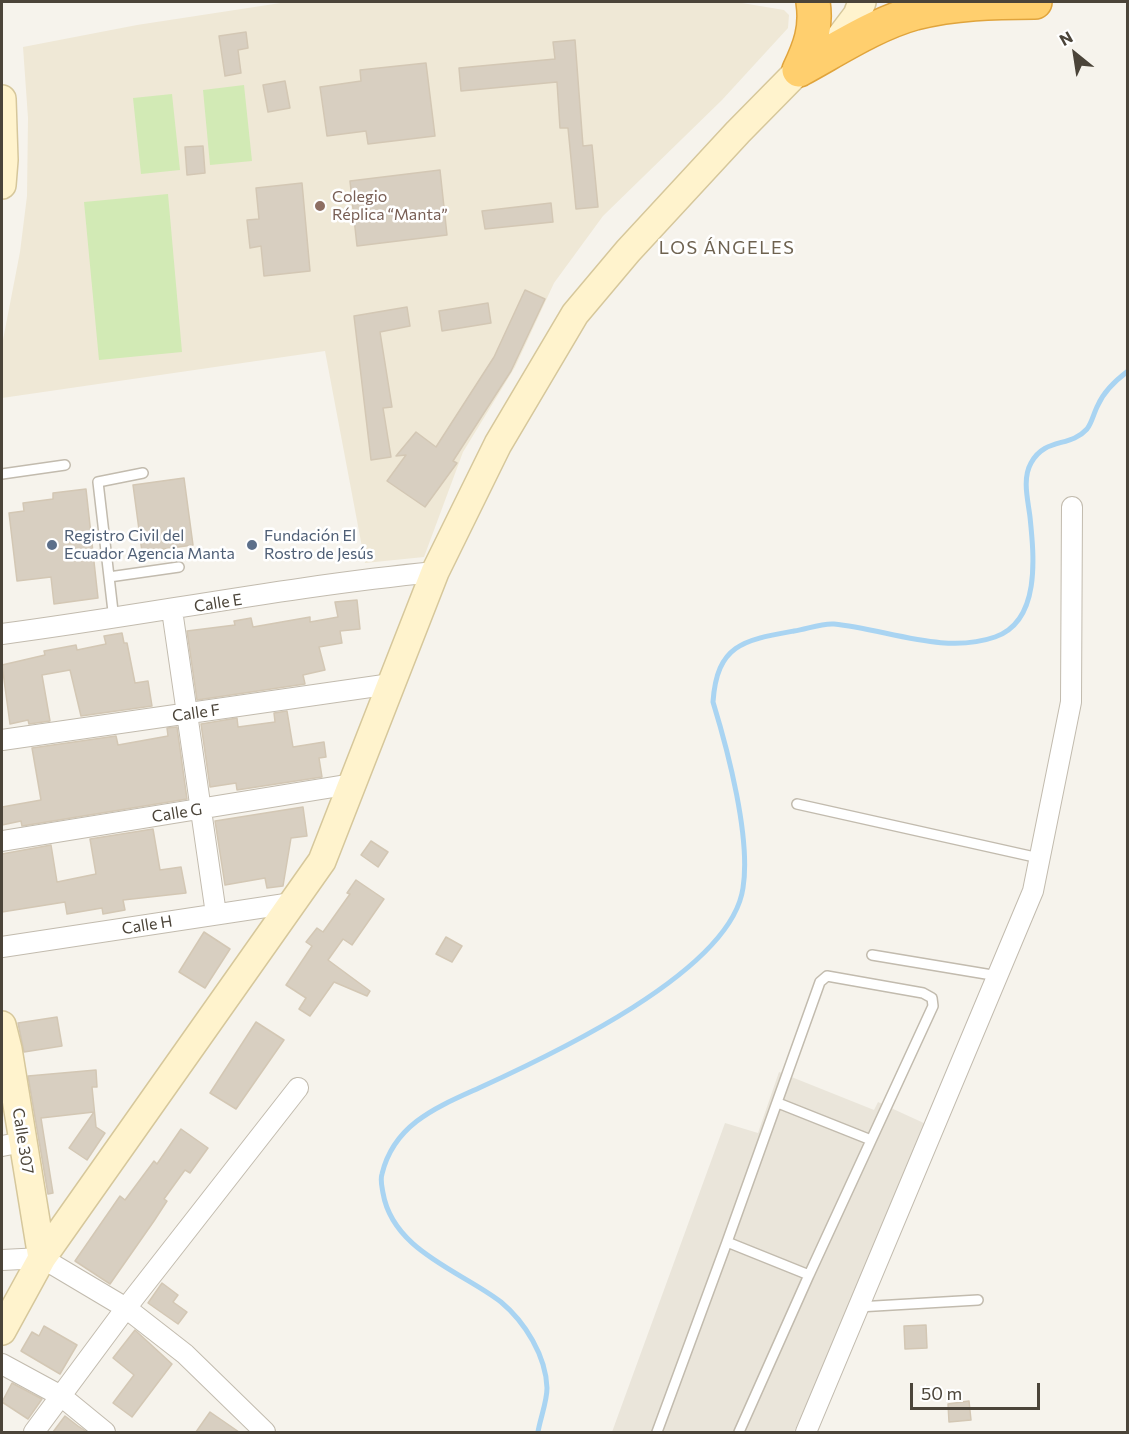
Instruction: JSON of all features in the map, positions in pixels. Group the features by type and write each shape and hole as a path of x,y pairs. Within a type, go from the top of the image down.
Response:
{"highway":[{"path":"799,70 811,44 815,22 813,2"},
{"path":"799,70 866,34 914,14 971,3 1035,2"}],"street":[{"path":"2,1331 42,1258 322,861 435,572 498,444 575,314 628,251 738,132 799,70 838,40 857,15 862,2"},
{"path":"2,99 2,169"},
{"path":"806,1432 1033,891 1071,702 1072,507"},
{"name":"Calle E","path":"2,634 114,620 360,579 435,572"},
{"path":"172,610 216,914"},
{"name":"Calle F","path":"2,740 391,684"},
{"name":"Calle G","path":"2,841 352,784"},
{"name":"Calle H","path":"2,947 292,903"},
{"name":"Calle 307","path":"4,1041 12,1144 42,1258"},
{"path":"34,1432 126,1308 298,1088"},
{"path":"2,1260 42,1258 126,1308 185,1354 265,1432"},
{"path":"2,1364 61,1396 105,1432"}],"lane":[{"path":"2,474 65,465"},
{"path":"114,620 98,482 143,473"},
{"path":"109,577 179,567"},
{"path":"797,804 1039,858"},
{"path":"872,955 998,976"},
{"path":"657,1432 820,982 827,976 923,993 932,998 933,1006 739,1432"},
{"path":"778,1103 871,1140"},
{"path":"727,1242 809,1275"},
{"path":"858,1307 978,1300"}],"shaded area":[{"name":"Colegio Réplica “Manta”","path":"287,2 736,2 784,10 789,15 788,28 722,100 603,216 554,283 515,367 463,452 424,557 365,563 325,351 2,398 2,345 20,252 27,196 28,118 23,47 137,25"},
{"path":"779,1072 874,1110 878,1102 928,1125 794,1432 612,1432 725,1123 758,1133"}],"green space":[{"path":"244,85 252,161 210,165 203,90"},
{"path":"172,94 180,170 141,174 133,98"},
{"path":"168,194 182,352 99,360 84,202"}],"building":[{"path":"246,32 248,48 238,50 241,73 225,76 219,36"},
{"path":"575,40 583,146 592,145 598,207 576,209 568,128 560,128 557,82 461,91 459,68 555,59 553,42"},
{"path":"426,63 435,136 368,144 366,131 327,136 320,87 361,81 360,70"},
{"path":"285,81 290,108 268,112 263,85"},
{"path":"203,146 205,173 187,175 185,147"},
{"path":"440,170 447,235 357,246 350,181"},
{"path":"302,183 310,271 264,276 261,246 250,248 247,220 259,219 256,188"},
{"path":"551,203 553,222 485,229 482,211"},
{"path":"525,290 545,299 511,371 453,461 457,463 425,507 387,481 406,455 396,456 416,432 436,447 494,357"},
{"path":"488,303 491,323 442,331 439,311"},
{"path":"407,307 410,326 380,332 392,407 383,408 391,457 371,460 354,316"},
{"path":"184,478 193,545 142,552 133,485"},
{"name":"Registro Civil del Ecuador Agencia Manta","path":"86,489 98,598 54,604 51,577 17,581 9,513 24,511 23,503 53,499 53,493"},
{"path":"357,600 360,629 340,631 342,643 319,647 325,670 303,675 305,684 197,700 187,631 235,625 234,621 251,618 253,627 310,617 310,622 338,617 335,602"},
{"path":"122,633 124,643 127,643 135,683 148,681 152,706 81,716 70,670 42,675 50,721 29,724 28,720 10,724 2,665 45,655 44,651 76,645 77,650 106,644 104,636"},
{"path":"287,711 293,747 324,742 326,757 319,758 322,777 237,790 236,783 210,787 201,724 237,718 238,727 275,722 274,713"},
{"path":"177,727 187,799 22,826 21,821 2,825 2,807 41,800 32,748 116,736 118,745 168,736 167,728"},
{"path":"303,807 307,836 291,838 283,886 267,888 265,878 225,885 215,821"},
{"path":"153,829 160,870 181,867 186,893 123,900 125,910 103,914 102,908 67,914 65,902 2,912 2,854 51,845 57,882 96,874 90,839"},
{"path":"371,841 388,852 378,867 361,855"},
{"path":"356,880 384,899 352,945 343,939 328,960 370,991 367,996 334,982 310,1016 299,1009 306,998 286,985 312,946 306,942 317,928 323,932 350,894 347,893"},
{"path":"204,932 230,949 205,988 179,972"},
{"path":"446,937 462,946 452,962 436,954"},
{"path":"57,1017 62,1046 24,1052 18,1023"},
{"path":"256,1022 284,1040 236,1109 210,1093"},
{"path":"96,1070 97,1087 92,1087 96,1127 105,1133 87,1160 69,1148 94,1112 41,1118 53,1193 48,1194 28,1076"},
{"path":"181,1129 208,1148 190,1173 185,1170 164,1199 167,1201 110,1284 75,1261 120,1196 125,1200 154,1161 157,1164"},
{"path":"162,1283 178,1295 173,1302 187,1312 178,1324 148,1303"},
{"path":"926,1325 927,1348 905,1349 904,1326"},
{"path":"44,1326 77,1345 60,1374 21,1351 32,1332 39,1336"},
{"path":"135,1330 172,1364 132,1417 113,1403 134,1375 113,1358"},
{"path":"12,1383 42,1399 28,1419 2,1402"},
{"path":"969,1401 971,1420 949,1422 948,1404"},
{"path":"210,1412 239,1432 196,1432"},
{"path":"65,1416 78,1426 87,1432 53,1432"}],"waterway":[{"path":"538,1432 547,1388 543,1364 533,1340 518,1319 501,1302 414,1245 389,1213 381,1176 396,1142 419,1119 433,1110 548,1055 633,1008 673,980 707,950 731,919 743,888 745,868 737,795 713,702 720,668 727,656 747,642 825,624 935,642 956,643 976,642 995,637 1010,629 1020,617 1031,586 1033,550 1026,483 1028,469 1043,449 1073,439 1087,429 1104,395 1128,371"}],"place":[{"name":"Colegio Réplica “Manta”","path":"320,206"},
{"name":"Registro Civil del Ecuador Agencia Manta","path":"52,545"},
{"name":"Fundación El Rostro de Jesús","path":"252,545"}],"district":[{"name":"LOS ÁNGELES","path":"727,248"}]}
